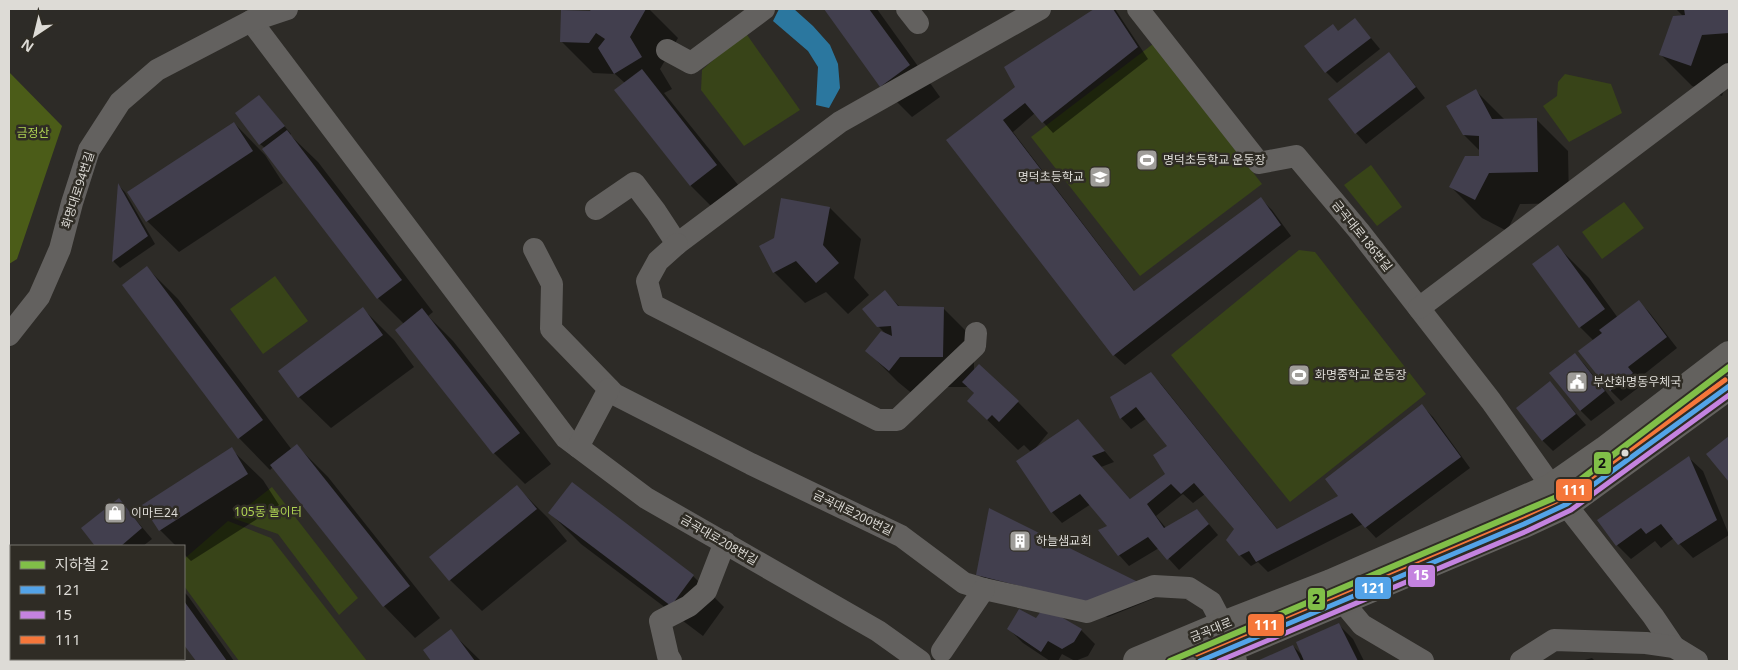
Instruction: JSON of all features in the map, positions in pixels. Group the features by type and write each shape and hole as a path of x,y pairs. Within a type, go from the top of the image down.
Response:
{"main road":[{"name":"금곡대로","path":"1200,661 1230,645 1331,582 1560,495 1605,450 1729,355"},
{"name":"금곡대로","path":"1137,661 1230,645 1342,601 1524,524 1560,495 1729,386"}],"street":[{"name":"화명대로94번길","path":"9,335 39,297 60,249 89,150 120,102 157,70 251,21 287,9"},
{"path":"667,50 691,63 764,9"},
{"path":"976,333 974,346 897,420 878,420 653,305 647,281 658,261 677,244 840,122 1040,9"},
{"name":"금곡대로186번길","path":"1138,9 1259,163 1296,156 1360,231 1491,401 1653,616 1674,647"},
{"name":"금곡대로208번길","path":"251,21 566,438 646,498 878,631 920,661"},
{"path":"1419,308 1729,74"},
{"path":"596,209 634,183 677,244"},
{"name":"금곡대로200번길","path":"534,248 552,284 551,329 609,389 623,398 751,464 901,536 964,583 1087,612 1154,586 1189,588 1211,602 1230,645"},
{"path":"578,447 609,389"},
{"path":"671,661 668,656 660,621 689,606 706,591 725,542"},
{"path":"942,651 984,589"},
{"path":"1342,601 1362,625 1423,661"},
{"path":"1521,661 1554,640 1646,643 1674,647 1696,661"}],"green space":[{"path":"745,32 800,110 744,146 701,90 702,70"},
{"name":"명덕초등학교 운동장","path":"1153,44 1262,184 1140,276 1031,137"},
{"name":"금정산","path":"9,72 62,126 17,259 9,264"},
{"path":"1565,74 1611,84 1622,113 1569,142 1543,106 1557,96 1558,82"},
{"path":"1371,165 1402,207 1377,226 1344,185"},
{"path":"1624,202 1644,228 1602,259 1582,232"},
{"name":"화명중학교 운동장","path":"1299,250 1315,252 1426,394 1290,502 1171,355"},
{"path":"275,276 308,321 263,354 230,309"},
{"name":"105동 놀이터","path":"272,487 358,598 339,615 278,534 232,518"},
{"path":"228,521 271,538 367,661 239,661 185,587 185,558"},
{"path":"174,660 174,661 103,661"}],"water":[{"path":"779,9 794,9 830,45 838,64 840,88 829,108 816,105 818,67 808,51 773,21"}],"building":[{"path":"591,9 646,9 630,37 642,57 614,74 598,48 605,39 596,33 589,43 560,42 561,10 590,11"},
{"path":"824,9 869,9 910,65 880,87"},
{"name":"명덕초등학교","path":"1094,9 1113,9 1138,47 1042,123 1025,103 1003,120 1134,291 1261,197 1281,225 1113,356 946,140 1015,87 1004,67"},
{"path":"1684,9 1729,9 1729,33 1702,35 1691,66 1659,55 1673,16 1685,15"},
{"path":"1355,18 1371,38 1325,73 1304,46 1333,24 1338,31"},
{"path":"1389,52 1416,87 1355,134 1328,99"},
{"path":"642,69 717,165 690,186 614,90"},
{"path":"1476,89 1492,119 1537,118 1538,172 1489,173 1475,200 1449,187 1465,156 1479,156 1479,136 1463,135 1446,106"},
{"path":"259,95 285,126 259,145 235,113"},
{"path":"234,122 253,151 146,222 127,192"},
{"path":"287,130 402,280 377,299 262,149"},
{"path":"118,183 148,236 112,262"},
{"path":"781,198 830,207 823,245 839,263 816,283 796,261 773,273 759,246 774,238"},
{"path":"1558,245 1605,309 1579,328 1532,264"},
{"path":"147,266 263,420 238,439 122,285"},
{"path":"885,290 898,306 944,307 943,357 900,357 889,371 865,351 881,331 892,336 891,326 877,327 862,309"},
{"path":"1639,300 1667,337 1628,367 1633,373 1610,391 1578,351 1602,333 1599,330"},
{"path":"363,307 383,335 298,398 278,371"},
{"path":"422,308 520,433 493,454 395,330"},
{"name":"부산화명동우체국","path":"1575,353 1605,391 1580,411 1549,373"},
{"path":"979,364 1019,401 999,422 992,415 987,420 967,401 974,393 962,382"},
{"path":"1151,372 1277,529 1338,496 1325,479 1422,404 1461,457 1365,528 1352,513 1256,562 1249,551 1239,556 1226,540 1234,529 1194,483 1181,494 1171,484 1147,504 1164,528 1197,509 1209,524 1167,560 1148,537 1118,556 1098,530 1107,526 1080,494 1051,513 1016,461 1078,419 1105,451 1092,456 1130,499 1165,474 1153,455 1167,446 1136,407 1120,419 1110,397"},
{"path":"1550,381 1576,414 1542,441 1516,408"},
{"path":"1729,436 1729,482 1706,454"},
{"path":"297,444 410,586 383,607 270,465"},
{"path":"232,447 248,474 159,531 142,505"},
{"path":"1689,456 1717,520 1678,545 1661,524 1646,534 1641,528 1616,546 1597,520"},
{"path":"572,482 694,575 671,606 548,513"},
{"path":"517,485 537,509 449,581 429,557"},
{"name":"이마트24","path":"119,498 142,528 122,545 94,545 81,528"},
{"name":"하늘샘교회","path":"989,508 1142,584 1093,604 976,575"},
{"path":"185,602 227,661 196,661 185,646"},
{"path":"1044,607 1082,629 1074,642 1062,649 1048,641 1041,652 1007,629 1019,609 1036,618"},
{"path":"1339,623 1358,661 1304,661 1296,642"},
{"path":"451,629 475,661 431,661 423,650"},
{"path":"1293,645 1301,661 1257,661"}],"metro line":[{"name":"2","path":"1170,661 1559,496 1729,367"}],"transit line":[{"name":"111","path":"1197,654 1563,498 1725,380"},
{"name":"121","path":"1200,661 1567,504 1729,386"},
{"name":"15","path":"1219,661 1527,531 1571,510 1729,395"}],"place":[{"name":"명덕초등학교 운동장","path":"1147,160"},
{"name":"명덕초등학교","path":"1100,177"},
{"name":"화명중학교 운동장","path":"1299,375"},
{"name":"부산화명동우체국","path":"1577,382"},
{"name":"이마트24","path":"115,513"},
{"name":"하늘샘교회","path":"1020,541"}]}
